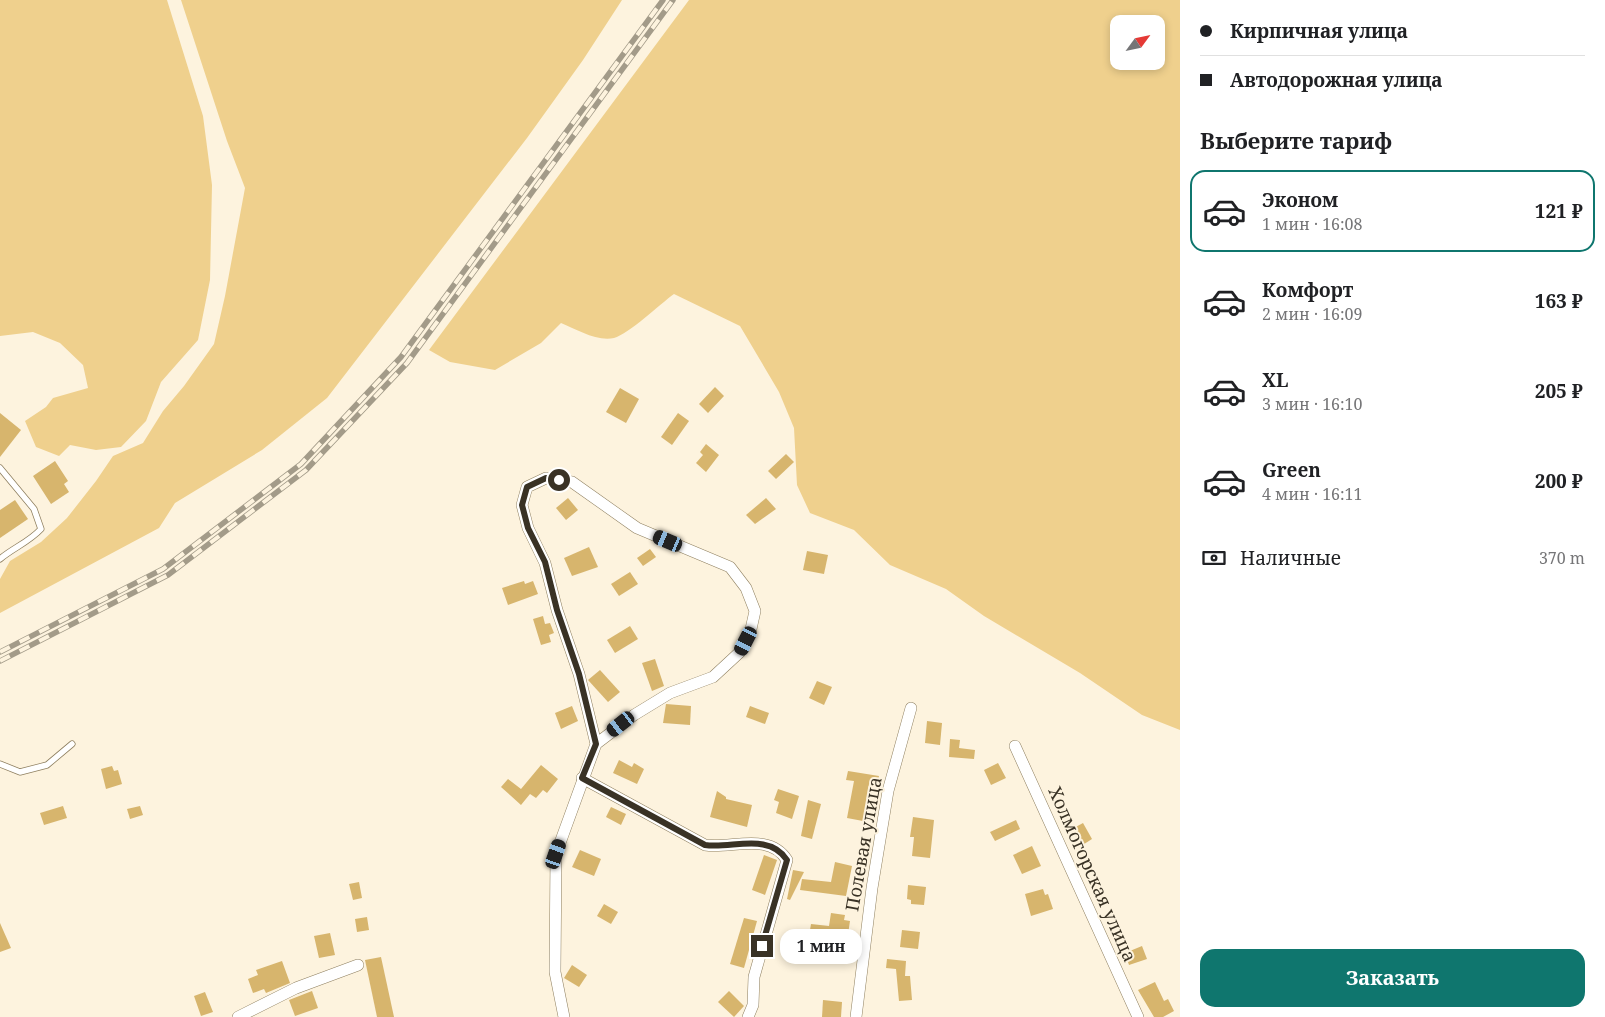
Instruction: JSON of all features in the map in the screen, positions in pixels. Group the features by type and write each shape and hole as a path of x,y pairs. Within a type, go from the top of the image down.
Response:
{"street":[{"path":"564,1017 555,972 556,854 582,778 596,744 634,715 670,693 713,677 740,652 751,629 755,611 746,588 730,567 638,528 572,482 546,478 527,487 522,505 528,528 545,562 557,610 579,674 596,744"},
{"name":"Полевая улица","path":"856,1017 872,888 888,791 911,708"},
{"name":"Холмогорская улица","path":"1015,746 1138,1017"},
{"path":"582,778 705,845 719,847 764,843 782,851 787,860 754,976 753,1005 748,1017"},
{"path":"238,1017 296,988 358,965"}],"lane":[{"path":"0,468 34,508 41,530 33,538 0,559"},
{"path":"0,764 20,772 47,765 72,744"}],"shaded area":[{"path":"0,0 167,0 203,116 212,185 210,280 198,340 161,382 146,421 121,447 96,450 70,445 59,456 36,447 25,421 46,407 53,398 88,388 83,365 60,343 33,332 0,336"},
{"path":"181,0 622,0 583,60 527,138 327,398 262,450 175,503 159,528 0,613 0,579 10,561 41,542 67,518 113,456 143,443 163,411 184,386 214,344 245,188 227,141"},
{"path":"689,0 1180,0 1180,730 1142,715 1080,673 984,616 946,589 890,565 854,530 810,513 797,485 794,428 779,392 740,326 674,294 636,325 614,338 594,337 561,323 541,343 495,370 450,362 429,350"}],"building":[{"path":"715,387 724,396 708,413 699,404"},
{"path":"620,388 639,399 626,423 606,412"},
{"path":"0,413 21,430 0,457"},
{"path":"678,413 689,421 672,445 661,437"},
{"path":"706,444 719,455 706,472 696,463 703,455 700,452"},
{"path":"786,454 794,462 776,479 768,471"},
{"path":"55,461 68,481 64,484 69,492 51,504 33,476"},
{"path":"568,498 578,510 566,520 556,508"},
{"path":"766,498 776,509 755,524 746,515"},
{"path":"15,500 28,519 0,538 0,510"},
{"path":"589,547 598,567 572,576 564,558"},
{"path":"650,549 656,557 643,566 637,558"},
{"path":"807,551 828,555 824,574 803,570"},
{"path":"630,572 638,584 619,596 611,584"},
{"path":"524,581 525,584 533,581 538,594 508,605 502,588"},
{"path":"543,616 545,624 550,623 554,633 549,635 551,642 541,645 533,619"},
{"path":"630,626 638,639 615,653 607,640"},
{"path":"655,659 664,686 652,691 642,663"},
{"path":"600,670 620,692 608,702 588,680"},
{"path":"817,681 832,687 824,705 809,698"},
{"path":"666,704 691,706 690,725 663,723"},
{"path":"572,706 578,721 561,729 555,713"},
{"path":"750,706 769,713 765,724 746,717"},
{"path":"927,721 942,723 940,745 925,743"},
{"path":"950,739 960,740 959,748 975,750 974,759 949,757"},
{"path":"619,760 632,767 634,763 644,769 637,784 613,773"},
{"path":"998,763 1006,778 991,785 984,770"},
{"path":"541,765 558,779 547,793 543,790 536,798 530,794 521,805 501,787 508,779 521,789"},
{"path":"112,766 114,771 118,770 122,784 106,789 101,769"},
{"path":"848,771 879,776 877,785 869,784 863,821 847,818 854,781 846,780"},
{"path":"778,789 799,796 792,819 776,813 779,802 774,800"},
{"path":"717,791 726,799 752,805 747,827 710,817"},
{"path":"808,800 821,804 812,839 801,836"},
{"path":"63,806 67,818 44,825 40,813"},
{"path":"140,806 143,815 130,819 127,809"},
{"path":"611,807 626,814 621,825 606,817"},
{"path":"913,817 934,820 930,858 912,856 914,837 910,837"},
{"path":"1016,820 1020,829 995,841 990,832"},
{"path":"1083,823 1092,839 1081,846 1072,829"},
{"path":"1032,846 1041,866 1022,874 1013,855"},
{"path":"580,850 601,859 594,876 572,867"},
{"path":"764,855 777,860 765,895 752,890"},
{"path":"835,862 852,866 846,896 800,890 802,879 831,882"},
{"path":"793,870 804,872 790,900 787,899"},
{"path":"359,882 362,898 353,900 349,884"},
{"path":"908,885 926,887 924,905 911,904 911,900 907,899"},
{"path":"1043,889 1045,895 1048,894 1053,909 1031,916 1025,894"},
{"path":"604,904 618,912 611,924 597,916"},
{"path":"831,913 845,915 844,920 850,921 847,941 809,936 811,924 829,926"},
{"path":"367,917 369,930 357,932 355,919"},
{"path":"744,918 757,921 744,968 730,964"},
{"path":"0,923 11,948 0,952"},
{"path":"902,930 920,932 918,949 900,947"},
{"path":"330,933 335,955 319,958 314,936"},
{"path":"1142,946 1147,959 1129,965 1125,953"},
{"path":"381,957 394,1017 377,1017 365,960"},
{"path":"887,959 906,961 905,976 910,976 912,1000 899,1001 896,969 886,968"},
{"path":"282,961 290,983 266,993 264,989 253,993 248,979 258,975 256,970"},
{"path":"572,965 587,975 579,987 564,978"},
{"path":"1155,982 1164,1001 1168,999 1174,1011 1163,1017 1154,1017 1138,990"},
{"path":"312,991 318,1008 295,1016 289,1000"},
{"path":"729,991 744,1006 734,1017 718,1002"},
{"path":"205,992 213,1012 201,1016 194,996"},
{"path":"823,1000 842,1002 841,1017 822,1017"}],"railway":[{"path":"0,652 163,569 301,464 401,357 663,0"},
{"path":"0,661 168,575 306,470 407,363 673,0"}],"route":[{"path":"559,480 546,478 527,487 522,505 528,528 545,562 557,610 579,674 596,744 582,778 705,845 719,847 764,843 782,851 787,860 782,884 762,946"}]}
